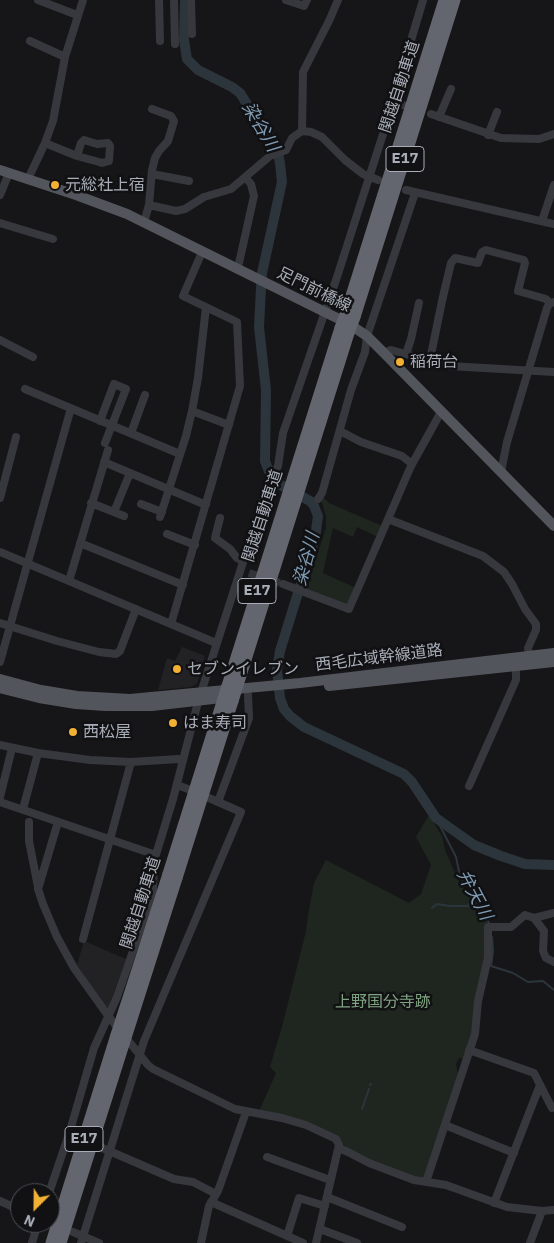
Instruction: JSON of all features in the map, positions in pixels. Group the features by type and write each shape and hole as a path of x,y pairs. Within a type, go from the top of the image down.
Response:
{"highway":[{"name":"関越自動車道","path":"350,315 444,0"},
{"name":"関越自動車道","path":"51,1243 120,1040 345,330 455,0"},
{"name":"関越自動車道","path":"62,1243 120,1040"}],"main road":[{"name":"足門前橋線","path":"5,172 104,205 144,222 236,269 324,310 367,336 553,524"},
{"name":"西毛広域幹線道路","path":"0,688 39,698 76,704 130,706 287,688 554,653"},
{"name":"西毛広域幹線道路","path":"287,688 554,662"},
{"name":"西毛広域幹線道路","path":"0,680 58,693 106,698 248,695 270,690"}],"street":[{"path":"38,0 77,15"},
{"path":"28,179 55,116 65,57 77,15 84,0"},
{"path":"159,0 160,41"},
{"path":"174,0 175,44"},
{"path":"191,0 192,34"},
{"path":"286,0 304,6 307,0"},
{"path":"52,1183 94,1048 109,1017 150,902 153,891 156,855 216,642 264,497 277,469 282,433 369,177 423,0"},
{"path":"302,131 303,72 336,1"},
{"path":"30,41 65,57"},
{"path":"439,117 451,89"},
{"path":"393,103 403,105"},
{"path":"144,222 149,206 156,154 168,141 174,121 171,116 152,109"},
{"path":"488,135 497,112"},
{"path":"430,114 501,138 539,139 554,134"},
{"path":"149,206 170,211 185,209 204,197 232,189 270,156 286,150 292,138 302,131 322,136 345,160 369,177 378,180"},
{"path":"45,143 77,156 99,162 109,162 110,146 108,143 97,144 84,140 81,143 77,156"},
{"path":"0,195 5,172"},
{"path":"152,174 189,181"},
{"path":"236,269 254,196 250,184 245,177"},
{"path":"542,221 554,185"},
{"path":"406,190 554,224"},
{"path":"318,498 322,493 351,390 365,352 367,336 415,192"},
{"path":"0,223 53,239"},
{"path":"430,360 451,263 455,258 478,263 482,252 486,250 524,260 518,291 552,302 547,308 528,371 507,442 501,472"},
{"path":"171,624 240,386 237,322 183,296 202,252"},
{"path":"406,354 419,303"},
{"path":"141,504 161,514 192,411 198,378 206,307"},
{"path":"0,340 33,357"},
{"path":"384,352 391,350 449,366 554,372"},
{"path":"69,581 104,462 112,425 126,389 114,384 100,421"},
{"path":"25,389 180,454"},
{"path":"131,433 146,395"},
{"path":"0,662 71,408"},
{"path":"192,411 229,425"},
{"path":"283,584 349,609 412,464 441,412"},
{"path":"340,431 361,442 402,456 412,464"},
{"path":"0,498 4,466 16,437"},
{"path":"104,462 206,505"},
{"path":"114,512 130,473"},
{"path":"91,502 124,516"},
{"path":"220,518 215,538 243,561"},
{"path":"388,519 483,556 504,572 536,624 536,630 528,648 529,655"},
{"path":"167,534 195,545"},
{"path":"80,542 183,585"},
{"path":"0,552 216,642"},
{"path":"240,570 249,573"},
{"path":"0,623 57,641 99,652 116,654 120,651 136,609"},
{"path":"469,786 516,680 516,666"},
{"path":"218,802 249,718 248,695"},
{"path":"0,745 38,753 90,760 131,762 183,760"},
{"path":"0,797 12,748"},
{"path":"22,809 38,753"},
{"path":"83,939 131,762"},
{"path":"177,785 188,789"},
{"path":"82,1240 139,1054 241,812 210,798"},
{"path":"0,802 156,855"},
{"path":"29,822 29,841 38,889 56,937 74,968 109,1017 148,1065 230,1107 302,1123 336,1139 341,1149 369,1163 414,1180 446,1185 507,1207 542,1211 554,1210"},
{"path":"38,889 58,822"},
{"path":"426,1182 475,1034 479,998 488,958 488,927 511,927 524,915 534,918 554,913"},
{"path":"534,918 544,931 543,951 546,958 554,962"},
{"path":"469,1050 534,1073 552,1108"},
{"path":"494,1203 540,1085"},
{"path":"201,1243 211,1202 216,1194 246,1112"},
{"path":"445,1125 514,1152"},
{"path":"69,1134 77,1138"},
{"path":"316,1243 339,1145"},
{"path":"100,1147 174,1178 193,1182 216,1194"},
{"path":"268,1157 330,1180"},
{"path":"327,1196 402,1227"},
{"path":"287,1236 299,1198 325,1206"},
{"path":"211,1202 303,1243"},
{"path":"530,1243 542,1211"},
{"path":"320,1229 357,1243"},
{"path":"73,1232 82,1240 99,1243"}],"shaded area":[{"path":"182,647 205,656 197,684 190,687 158,690 167,658 175,661"},
{"path":"84,941 126,959 109,1007 105,1007 97,998 77,965"}],"green space":[{"path":"324,498 329,503 380,525 382,528 378,537 357,527 353,537 333,528 323,573 356,588 349,604 345,606 306,590 326,528 326,516 321,500"},
{"name":"上野国分寺跡","path":"429,815 442,836 445,850 459,882 480,906 487,919 488,933 475,1021 465,1058 459,1058 456,1064 458,1075 424,1179 420,1180 370,1161 345,1146 341,1141 260,1109 276,1073 270,1067 306,931 314,883 326,860 409,903 421,894 431,865 416,837"}],"waterway":[{"name":"染谷川","path":"185,0 184,40 187,59 198,70 240,93 272,140 277,149 280,163 282,182 262,273 259,327 266,390 265,461 270,474 279,484 310,501 318,516 315,538 280,651 277,670 280,698 284,709 304,727 404,774 412,782 436,818 474,845 525,864 554,865"},
{"name":"弁天川","path":"436,818 456,857 460,876 470,887 490,925"},
{"path":"432,908 437,904 468,906 471,901"},
{"name":"弁天川","path":"492,937 491,966 513,973 528,982 543,981 554,990"},
{"path":"362,1109 369,1089"}],"tunnel":[{"path":"249,573 283,584"}],"place":[{"name":"元総社上宿","path":"55,185"},
{"name":"稲荷台","path":"400,362"},
{"name":"セブンイレブン","path":"177,669"},
{"name":"はま寿司","path":"173,723"},
{"name":"西松屋","path":"73,732"}]}
